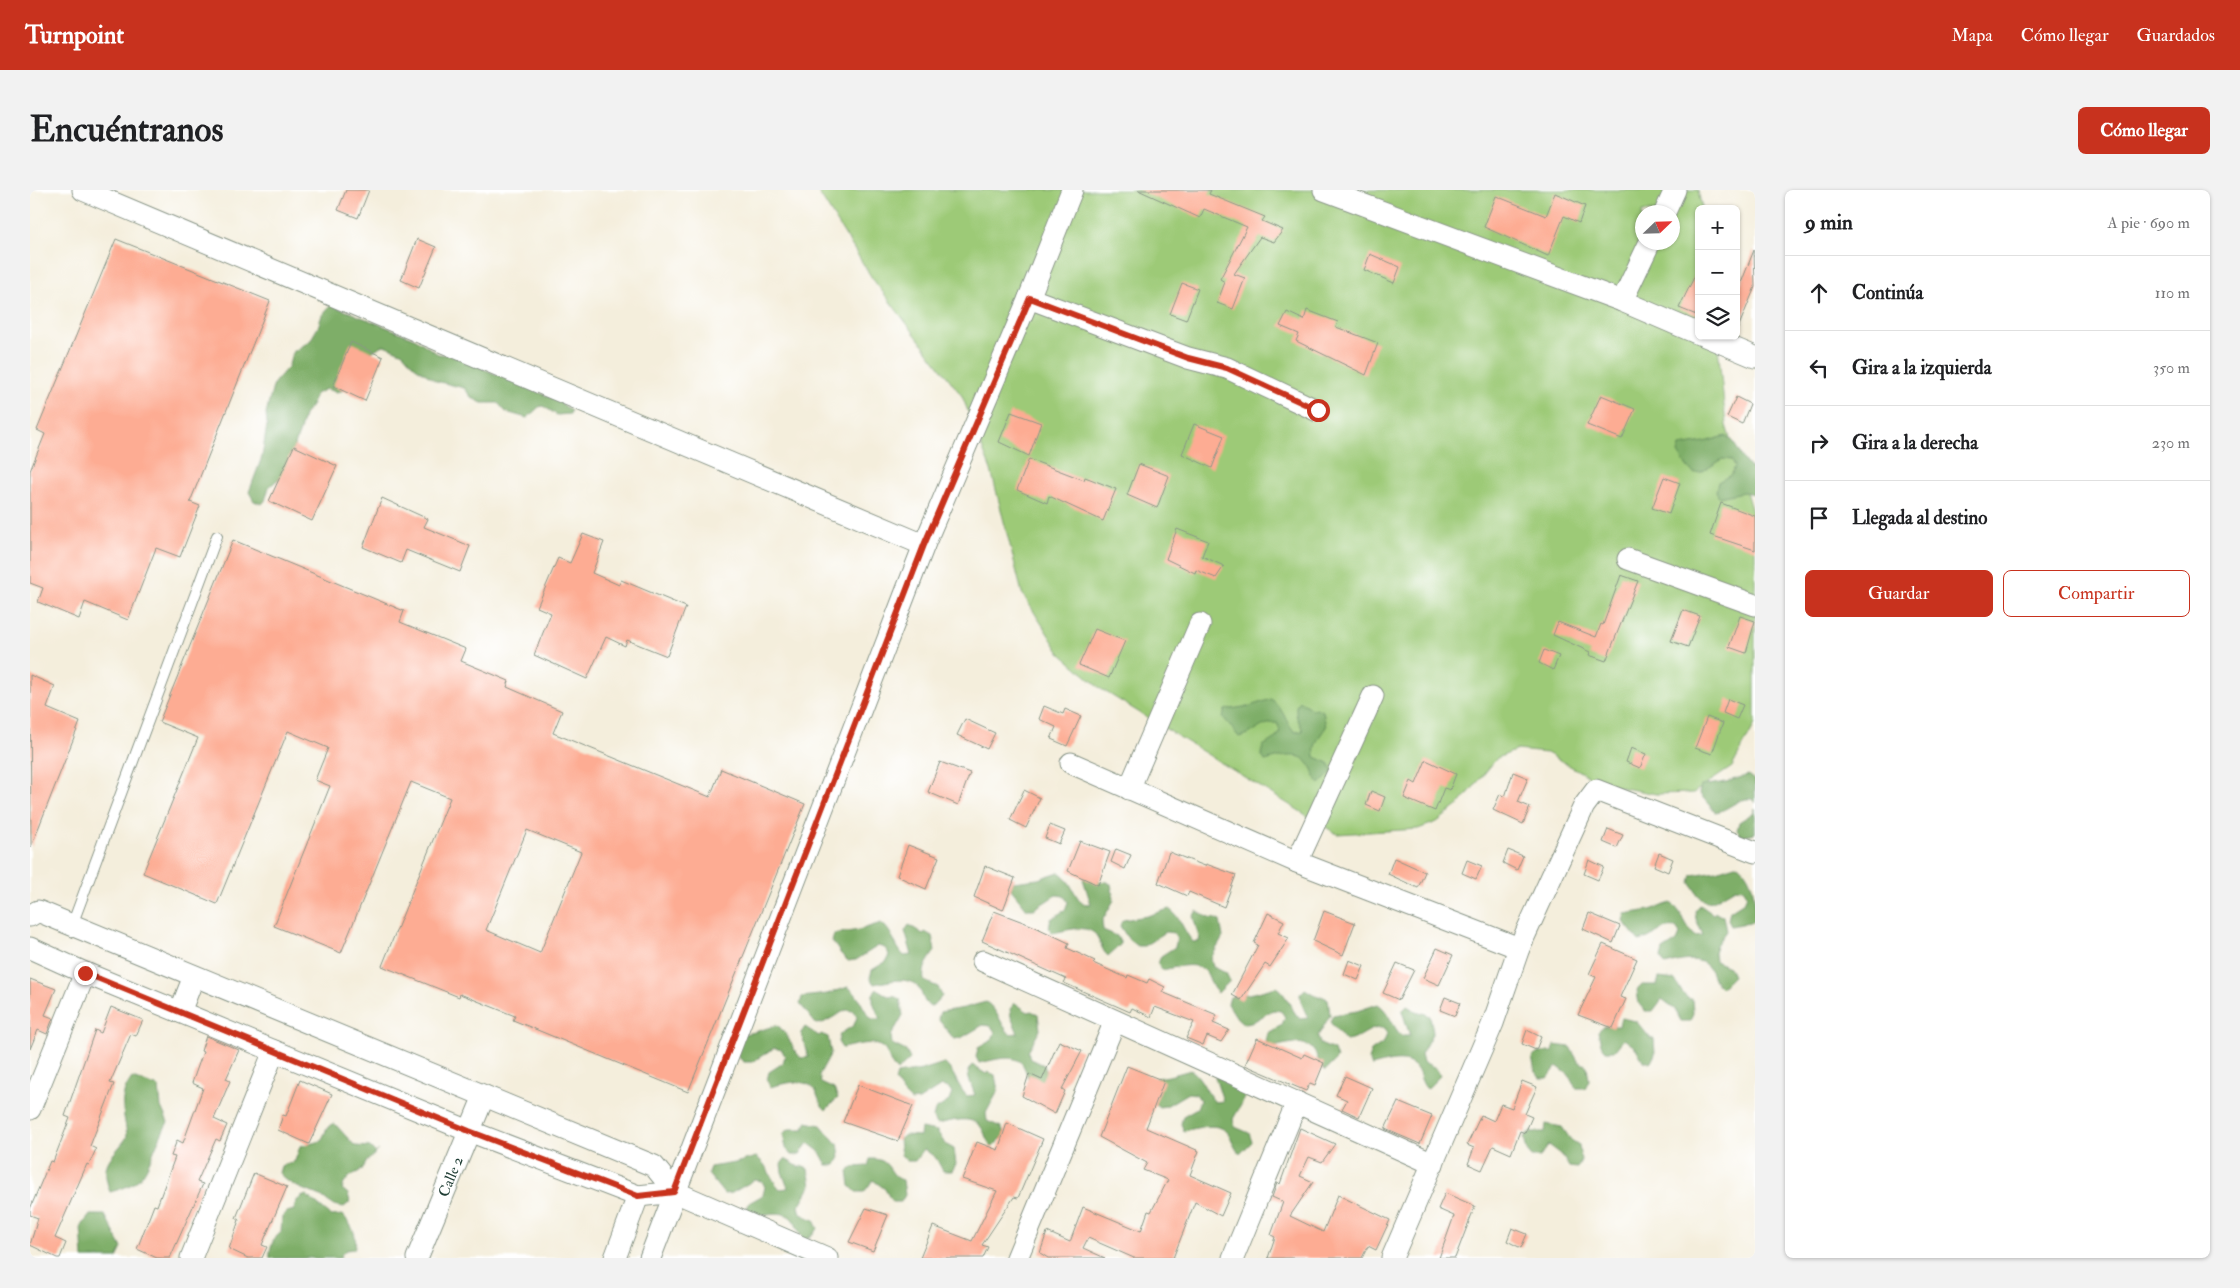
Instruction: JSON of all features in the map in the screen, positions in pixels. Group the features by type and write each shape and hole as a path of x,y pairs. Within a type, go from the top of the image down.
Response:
{"street":[{"path":"83,190 924,545"},
{"path":"650,1258 924,545 1030,298 1072,190"},
{"path":"1324,190 1622,301 1695,332"},
{"path":"1668,205 1675,190"},
{"path":"1622,301 1646,250"},
{"path":"1030,298 1188,358 1227,368 1318,410"},
{"path":"1715,340 1755,357"},
{"path":"1628,560 1755,604"},
{"path":"1129,789 1200,624"},
{"path":"1297,862 1373,696"},
{"path":"1071,763 1297,862 1519,948"},
{"path":"1392,1258 1493,1022 1519,948 1584,806 1596,790 1755,852"},
{"path":"33,912 72,925 654,1166 674,1192 827,1258"},
{"path":"30,948 85,973 469,1131 638,1196 674,1192"},
{"path":"983,961 1433,1164"},
{"path":"30,1109 85,973"},
{"path":"180,1012 194,976"},
{"path":"1017,1258 1115,1021"},
{"path":"191,1258 274,1051"},
{"name":"Calle 2","path":"417,1258 484,1096"},
{"path":"1233,1258 1297,1102"},
{"path":"615,1258 638,1196"}],"lane":[{"path":"72,925 217,536"}],"green space":[{"path":"817,190 1698,190 1701,205 1695,205 1695,340 1717,340 1726,425 1755,522 1755,724 1732,767 1693,793 1656,794 1602,784 1547,753 1517,750 1497,758 1459,805 1437,822 1418,829 1337,834 1101,689 1060,653 1022,593 991,470 962,396 872,278"},
{"path":"330,306 416,339 438,354 451,355 559,401 571,411 570,414 557,415 543,406 539,407 527,418 506,412 498,403 482,403 472,398 464,388 436,381 414,366 403,353 384,345 365,358 345,390 336,392 326,389 316,394 311,406 304,415 300,431 282,476 269,487 265,501 262,504 254,501 249,492 262,457 267,425 266,413 274,383 288,367 293,352 310,341 322,315"},
{"path":"1726,436 1750,468 1755,468 1755,494 1743,492 1719,497 1716,491 1718,482 1732,474 1735,466 1731,460 1723,459 1701,472 1694,473 1687,467 1678,453 1680,446"},
{"path":"1271,699 1278,706 1295,732 1303,731 1296,715 1296,706 1300,701 1313,710 1316,708 1323,711 1326,727 1316,744 1315,757 1329,763 1333,771 1320,784 1310,765 1304,759 1288,756 1265,761 1261,754 1263,746 1277,737 1280,730 1277,723 1266,724 1249,734 1239,737 1223,717 1225,710 1250,706"},
{"path":"1748,775 1755,781 1755,803 1752,799 1742,800 1715,812 1699,793 1701,786 1726,782"},
{"path":"1755,808 1755,833 1741,836 1737,830 1739,822 1753,813"},
{"path":"1738,864 1744,870 1751,883 1754,897 1755,921 1731,926 1728,920 1730,911 1744,902 1747,895 1743,889 1735,888 1713,901 1706,902 1698,895 1690,882 1692,875 1716,871"},
{"path":"1059,872 1083,904 1091,904 1083,879 1088,874 1101,882 1104,881 1111,884 1114,900 1102,921 1103,930 1117,936 1121,944 1108,956 1092,931 1075,929 1052,933 1049,927 1051,919 1065,910 1068,902 1064,896 1056,895 1034,909 1027,909 1011,889 1013,882 1038,879"},
{"path":"1671,903 1695,936 1703,935 1696,919 1695,911 1700,905 1713,914 1716,912 1723,916 1726,931 1716,945 1715,961 1729,967 1733,976 1721,988 1704,963 1688,960 1665,965 1661,958 1663,950 1677,941 1680,934 1676,928 1666,928 1649,938 1639,941 1623,921 1625,914 1650,910"},
{"path":"1169,909 1176,916 1193,942 1200,941 1193,916 1197,911 1211,919 1220,921 1223,937 1211,958 1213,967 1226,973 1230,981 1218,993 1213,988 1206,972 1202,968 1185,966 1162,970 1158,964 1161,956 1175,947 1177,939 1174,933 1166,932 1144,946 1137,946 1129,940 1120,926 1123,920 1147,916"},
{"path":"881,923 888,930 904,956 912,955 905,931 909,925 923,934 925,932 932,936 935,951 925,968 924,981 938,987 942,996 930,1007 914,983 897,980 874,984 870,978 872,970 887,961 889,954 885,948 878,946 856,960 848,961 832,941 834,934 859,930"},
{"path":"1659,978 1675,980 1683,994 1692,999 1693,1013 1690,1021 1681,1021 1674,1008 1662,999 1653,1011 1645,1011 1639,1004 1637,990 1642,985 1657,985"},
{"path":"848,987 872,1019 880,1019 873,1002 873,994 877,989 890,997 893,996 900,999 903,1015 891,1036 892,1044 906,1051 910,1059 897,1071 892,1066 885,1050 881,1046 864,1044 842,1048 838,1042 840,1034 854,1025 857,1017 853,1011 846,1010 823,1023 816,1024 800,1004 802,997 827,994"},
{"path":"1276,987 1300,1019 1308,1018 1301,1002 1300,994 1305,989 1318,997 1321,996 1328,999 1330,1015 1318,1036 1320,1044 1334,1050 1337,1059 1325,1071 1309,1046 1293,1043 1270,1048 1266,1041 1268,1033 1282,1025 1285,1017 1281,1011 1273,1010 1251,1023 1244,1024 1237,1018 1228,1004 1230,997"},
{"path":"986,1002 1010,1034 1018,1033 1011,1017 1010,1009 1015,1003 1028,1012 1031,1011 1038,1014 1040,1030 1028,1051 1030,1059 1044,1065 1047,1074 1043,1081 1029,1081 1023,1065 1014,1059 1002,1058 979,1063 976,1057 978,1048 992,1040 995,1032 991,1026 983,1025 961,1038 954,1039 938,1019 940,1012"},
{"path":"1378,1004 1402,1036 1410,1036 1402,1011 1407,1006 1421,1014 1430,1016 1433,1032 1421,1054 1423,1062 1436,1068 1440,1076 1427,1089 1412,1064 1395,1061 1372,1066 1368,1059 1371,1051 1384,1042 1387,1034 1384,1028 1373,1029 1346,1041 1330,1022 1333,1015 1357,1011"},
{"path":"1621,1018 1636,1021 1651,1039 1654,1039 1655,1054 1651,1062 1643,1061 1636,1048 1624,1039 1614,1051 1606,1051 1601,1045 1598,1031 1604,1026 1619,1026"},
{"path":"777,1025 801,1058 808,1057 801,1033 805,1027 819,1036 821,1034 828,1037 831,1053 819,1075 821,1083 834,1089 838,1098 826,1110 821,1105 814,1089 810,1085 793,1082 770,1087 767,1080 769,1072 783,1063 785,1056 782,1050 774,1048 752,1062 744,1062 737,1056 731,1036 755,1032"},
{"path":"1554,1045 1570,1047 1578,1061 1587,1066 1589,1080 1585,1088 1576,1088 1569,1075 1557,1066 1548,1078 1540,1078 1535,1071 1532,1057 1538,1052 1553,1052"},
{"path":"944,1063 967,1096 975,1095 968,1071 972,1065 986,1074 988,1072 995,1075 998,1091 986,1113 987,1121 1001,1127 1005,1135 993,1147 977,1123 960,1120 937,1124 933,1118 935,1110 949,1101 952,1093 949,1088 941,1086 919,1100 911,1101 895,1081 897,1074 922,1070"},
{"path":"1191,1070 1215,1102 1223,1101 1215,1077 1243,1082 1245,1098 1233,1119 1235,1127 1249,1133 1252,1142 1240,1154 1224,1129 1207,1126 1184,1131 1181,1124 1183,1116 1197,1108 1200,1100 1196,1094 1188,1093 1166,1106 1159,1107 1152,1101 1145,1080"},
{"path":"132,1078 159,1087 161,1107 168,1122 147,1168 139,1179 128,1186 110,1192 106,1167 127,1137 123,1100 124,1093"},
{"path":"806,1122 821,1125 838,1143 840,1157 836,1165 827,1165 820,1152 808,1143 799,1155 791,1155 786,1148 783,1134 789,1129 804,1129"},
{"path":"334,1123 355,1146 370,1147 376,1153 366,1162 363,1169 345,1181 342,1189 348,1194 350,1202 344,1207 334,1205 320,1195 296,1186 279,1173 281,1166 295,1161 300,1146 321,1141 328,1127"},
{"path":"1546,1124 1562,1127 1571,1140 1579,1145 1581,1160 1577,1168 1569,1167 1561,1154 1549,1145 1540,1157 1532,1157 1527,1151 1524,1137 1530,1132 1545,1132"},
{"path":"921,1128 937,1131 945,1144 954,1149 956,1164 952,1171 943,1171 936,1158 924,1149 915,1161 907,1161 901,1155 899,1140 905,1135 920,1136"},
{"path":"756,1157 780,1189 788,1188 781,1164 785,1159 799,1167 808,1169 811,1185 799,1206 801,1214 814,1220 818,1229 805,1241 789,1216 773,1213 750,1218 746,1211 749,1203 763,1195 765,1187 762,1181 754,1180 732,1193 724,1194 708,1174 710,1167"},
{"path":"870,1159 883,1161 894,1175 903,1180 905,1195 901,1202 892,1202 885,1189 873,1180 864,1192 856,1192 850,1186 848,1171 854,1167 868,1166"},
{"path":"306,1195 331,1216 343,1215 355,1235 354,1249 346,1250 341,1255 341,1258 270,1258 272,1244 281,1232 282,1217 287,1212 294,1210 297,1200"},
{"path":"90,1215 105,1215 122,1248 117,1258 83,1258 81,1227"}],"building":[{"path":"346,190 369,190 358,218 338,210"},
{"path":"1138,190 1211,190 1209,194 1265,217 1262,221 1283,230 1274,242 1260,237 1234,274 1245,278 1233,309 1217,303 1225,282 1220,279 1247,227 1204,209 1200,218"},
{"path":"1555,193 1585,206 1579,223 1564,216 1548,256 1484,227 1496,196 1546,216"},
{"path":"116,239 270,301 190,502 200,506 180,557 156,548 128,620 85,602 79,619 38,602 43,588 30,583 30,471 45,434 37,430"},
{"path":"417,239 436,247 419,288 401,280"},
{"path":"1754,250 1755,287 1740,323 1740,286"},
{"path":"1370,254 1400,267 1394,283 1364,270"},
{"path":"1695,275 1695,314 1679,308"},
{"path":"1182,283 1198,289 1186,320 1170,314"},
{"path":"1307,310 1338,322 1336,327 1378,343 1366,375 1296,341 1299,334 1280,326 1287,312 1304,320"},
{"path":"351,342 383,357 365,401 333,386"},
{"path":"1601,395 1635,409 1622,439 1587,425"},
{"path":"1736,397 1750,404 1742,424 1727,417"},
{"path":"1011,412 1041,423 1029,456 999,442"},
{"path":"1194,424 1224,436 1212,468 1182,454"},
{"path":"294,446 337,466 312,521 269,501"},
{"path":"1029,459 1084,480 1085,477 1116,489 1103,521 1049,496 1047,503 1017,490"},
{"path":"1139,464 1169,476 1157,508 1127,495"},
{"path":"1664,477 1680,483 1669,514 1652,508"},
{"path":"382,498 428,519 424,527 470,546 460,572 406,550 401,563 363,547"},
{"path":"1721,503 1755,516 1755,550 1710,535"},
{"path":"1177,529 1208,541 1202,556 1224,566 1216,578 1196,570 1195,573 1166,559"},
{"path":"583,534 604,542 592,573 619,585 621,580 686,607 667,656 627,640 625,646 606,637 587,679 534,655 551,613 537,607 558,558 570,563"},
{"path":"233,540 404,611 400,622 466,649 461,661 509,681 507,687 562,711 553,733 710,797 721,769 805,804 688,1092 513,1020 515,1016 460,994 459,997 382,966 450,798 411,782 341,953 274,926 330,786 315,780 328,748 288,731 217,904 143,873 198,738 159,722","holes":["527,830 581,852 540,953 486,930"]},
{"path":"1621,575 1638,581 1606,661 1589,655 1590,652 1553,635 1558,622 1596,637 1601,624 1603,625"},
{"path":"1683,610 1700,616 1688,647 1671,641"},
{"path":"1740,616 1755,621 1746,653 1729,647"},
{"path":"1095,629 1125,641 1109,678 1079,665"},
{"path":"1544,650 1559,656 1553,670 1539,663"},
{"path":"30,675 55,686 47,708 80,722 31,847"},
{"path":"1728,699 1743,705 1737,719 1723,713"},
{"path":"1044,706 1063,714 1065,709 1081,716 1067,746 1051,739 1056,727 1039,719"},
{"path":"1707,717 1723,723 1712,754 1695,748"},
{"path":"965,719 995,733 987,749 957,735"},
{"path":"1631,748 1646,754 1640,768 1626,762"},
{"path":"1426,760 1456,774 1450,790 1444,788 1435,811 1404,798 1411,781 1416,784"},
{"path":"940,762 970,773 958,805 928,792"},
{"path":"1513,772 1528,778 1518,802 1530,807 1523,824 1493,810 1500,794 1505,797"},
{"path":"1024,790 1040,798 1026,828 1010,820"},
{"path":"1371,791 1385,797 1380,811 1366,805"},
{"path":"1050,825 1065,831 1059,844 1045,838"},
{"path":"1608,829 1623,835 1617,848 1603,842"},
{"path":"1080,841 1110,852 1098,885 1068,871"},
{"path":"908,845 939,857 926,889 897,876"},
{"path":"1116,849 1131,855 1125,869 1111,862"},
{"path":"1508,850 1523,856 1517,870 1503,863"},
{"path":"1169,852 1205,866 1206,864 1236,875 1224,907 1189,892 1187,896 1158,883"},
{"path":"1659,853 1673,859 1668,872 1654,866"},
{"path":"1394,858 1425,872 1418,888 1388,874"},
{"path":"1467,860 1482,866 1476,879 1462,873"},
{"path":"1589,860 1604,867 1598,880 1584,874"},
{"path":"985,866 1015,878 1003,910 974,897"},
{"path":"994,911 1031,925 1069,943 1067,948 1095,961 1093,963 1127,978 1128,975 1147,983 1149,979 1165,987 1162,992 1217,1015 1213,1023 1229,1030 1221,1042 1207,1036 1203,1045 1186,1038 1194,1022 1155,1007 1151,1017 1132,1008 1130,1012 1064,983 1066,979 982,941"},
{"path":"1324,911 1355,923 1343,955 1313,941"},
{"path":"1268,913 1284,921 1278,933 1289,938 1270,967 1265,964 1241,1000 1232,995 1258,945 1254,943"},
{"path":"1589,913 1620,926 1613,943 1583,929"},
{"path":"1603,944 1637,959 1620,997 1626,999 1613,1028 1578,1015 1596,977 1589,974"},
{"path":"1437,948 1453,955 1439,985 1423,978"},
{"path":"1349,960 1364,966 1358,980 1344,974"},
{"path":"1397,963 1414,970 1399,1000 1383,993"},
{"path":"30,979 56,989 45,1015 53,1018 47,1034 38,1030 30,1049"},
{"path":"1445,997 1460,1003 1455,1016 1440,1010"},
{"path":"111,1007 143,1020 136,1036 131,1034 110,1083 114,1084 90,1146 96,1149 89,1165 87,1164 55,1238 66,1243 60,1258 57,1258 30,1245 38,1218 30,1215 30,1209 50,1161 53,1162 70,1118 65,1116 95,1030 101,1033"},
{"path":"1527,1030 1541,1037 1536,1050 1522,1044"},
{"path":"206,1036 239,1050 226,1079 230,1081 214,1119 227,1125 220,1141 216,1139 197,1182 203,1184 170,1258 157,1258 137,1249 154,1205 157,1206 175,1157 171,1156 177,1140 183,1143 203,1088 192,1083 203,1052 201,1051"},
{"path":"1257,1038 1302,1058 1304,1054 1324,1063 1315,1085 1310,1083 1306,1091 1245,1065"},
{"path":"1059,1041 1082,1051 1062,1089 1065,1091 1055,1114 1022,1096 1029,1074 1042,1080"},
{"path":"1127,1066 1164,1081 1146,1128 1199,1151 1190,1175 1231,1193 1221,1216 1195,1202 1173,1258 1134,1258 1088,1238 1083,1248 1105,1258 1048,1258 1040,1253 1047,1232 1070,1242 1083,1207 1141,1231 1148,1211 1151,1212 1168,1180 1143,1170 1147,1163 1099,1137"},
{"path":"1345,1076 1372,1088 1359,1117 1342,1109 1347,1100 1336,1095"},
{"path":"300,1080 332,1094 309,1144 278,1130 283,1115 286,1116"},
{"path":"1522,1081 1537,1087 1525,1114 1532,1117 1525,1133 1520,1131 1511,1154 1493,1146 1482,1170 1468,1164 1474,1148 1467,1145 1481,1115 1494,1121 1501,1104 1512,1108"},
{"path":"858,1085 913,1106 898,1141 843,1122"},
{"path":"1398,1102 1432,1116 1420,1144 1385,1129"},
{"path":"1007,1123 1043,1139 1018,1198 1014,1197 982,1245 988,1247 983,1258 920,1258 933,1226 972,1241 997,1191 962,1179 977,1142 998,1150"},
{"path":"1300,1128 1335,1144 1322,1162 1309,1157 1300,1176 1313,1182 1290,1216 1323,1232 1338,1195 1390,1220 1376,1250 1368,1246 1362,1258 1268,1258 1275,1237 1271,1235 1283,1202 1272,1197 1277,1183 1280,1184"},
{"path":"254,1173 287,1187 262,1245 267,1247 262,1258 248,1258 229,1249 239,1220 236,1218"},
{"path":"1445,1193 1475,1206 1455,1258 1439,1258 1454,1216 1438,1209"},
{"path":"866,1208 888,1215 873,1251 849,1242"},
{"path":"1512,1228 1527,1234 1521,1248 1507,1241"}],"route":[{"path":"85,973 469,1131 638,1196 674,1192 924,545 1030,298 1188,358 1227,368 1318,410"}]}
